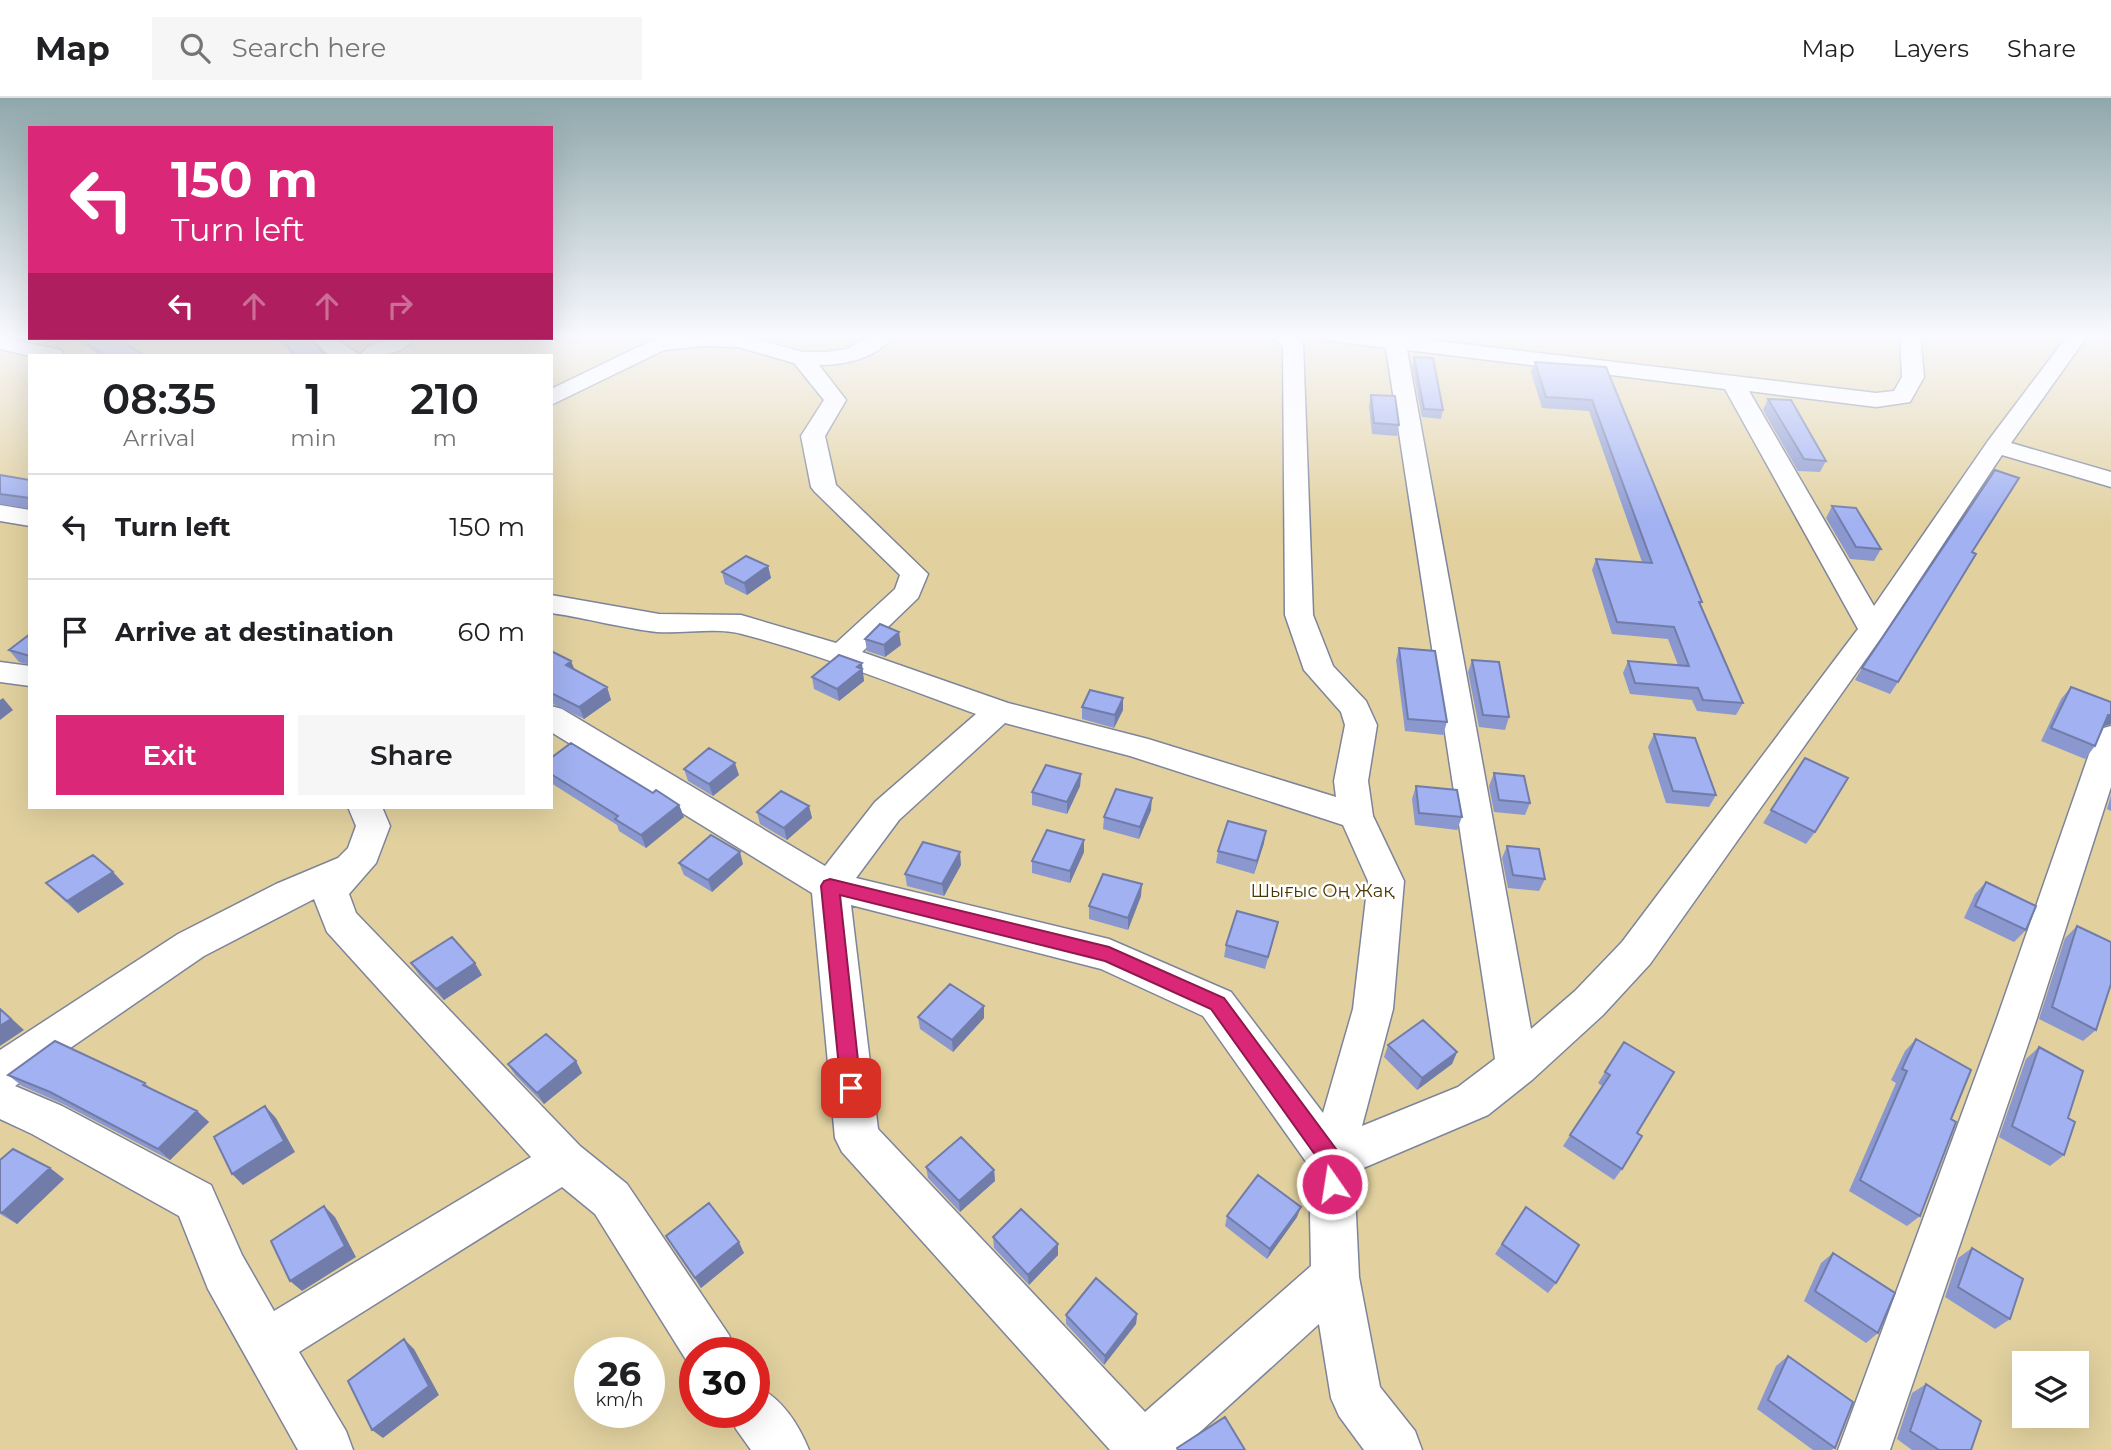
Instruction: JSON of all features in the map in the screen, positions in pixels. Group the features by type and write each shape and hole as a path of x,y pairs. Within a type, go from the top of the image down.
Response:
{"street":[{"path":"834,398 835,400 813,436 824,486 914,574 908,592 841,656"},
{"path":"1294,398 1299,615 1319,670 1355,708 1361,725 1351,781 1356,816 1386,881 1373,1009 1331,1160 1335,1277 1357,1398 1396,1450"},
{"path":"1405,398 1517,1068"},
{"path":"1742,398 1873,629"},
{"path":"1860,398 1893,398"},
{"path":"1331,1160 1473,1101 1517,1068 1589,1003 1636,953 1873,629 2031,398"},
{"path":"1996,446 2111,480"},
{"path":"0,513 28,518"},
{"path":"553,604 595,610 624,619 659,623 741,624 999,711 1137,747 1356,816"},
{"path":"0,672 28,676"},
{"path":"999,711 887,811 830,886 857,1138 1142,1449 1335,1277"},
{"path":"553,718 830,886 1109,955 1217,1004 1331,1160"},
{"path":"1864,1450 2016,1021 2111,737"},
{"path":"366,809 373,826 363,854 330,891 333,907 340,921 564,1161 611,1199 702,1337"},
{"path":"0,1073 191,945 289,894 352,867"},
{"path":"0,1099 47,1120 195,1201 225,1272 327,1450"},
{"path":"267,1343 564,1161"},
{"path":"767,1428 783,1450"}],"green space":[{"name":"Шығыс Оң Жақ","path":"0,398 28,398 28,809 553,809 553,398 2111,398 2111,1450 0,1450"}],"building":[{"path":"1371,398 1395,398 1399,425 1374,423"},
{"path":"1422,398 1441,398 1443,410 1424,409"},
{"path":"1563,398 1619,398 1702,602 1699,602 1743,703 1703,700 1698,688 1635,683 1628,661 1689,666 1674,627 1617,622 1596,559 1652,563 1592,400"},
{"path":"1768,399 1791,400 1826,461 1804,459"},
{"path":"1995,470 2019,478 1972,552 1976,554 1898,682 1862,668"},
{"path":"0,475 28,480 28,498 0,494"},
{"path":"1832,506 1856,508 1881,549 1856,547"},
{"path":"746,556 768,566 744,583 722,572"},
{"path":"880,624 899,632 884,645 865,639"},
{"path":"28,636 28,655 9,650"},
{"path":"1399,648 1435,651 1447,722 1408,719"},
{"path":"553,652 571,661 566,665 607,687 579,707 553,694"},
{"path":"839,655 862,663 857,667 862,669 837,689 812,677"},
{"path":"1472,660 1499,662 1509,717 1483,715"},
{"path":"2071,687 2111,702 2111,715 2108,715 2095,746 2051,728"},
{"path":"1090,690 1123,698 1115,715 1082,707"},
{"path":"1654,734 1695,738 1716,795 1673,791"},
{"path":"571,743 653,793 656,790 679,805 641,835 615,819 618,816 553,775 553,756"},
{"path":"709,748 735,763 709,784 684,769"},
{"path":"1805,758 1848,778 1815,832 1771,810"},
{"path":"1046,765 1081,774 1067,802 1032,792"},
{"path":"1494,773 1524,776 1530,803 1499,800"},
{"path":"1416,786 1457,790 1462,817 1419,813"},
{"path":"1116,789 1152,798 1140,827 1104,817"},
{"path":"781,791 809,806 784,828 757,812"},
{"path":"1228,821 1266,831 1257,861 1218,851"},
{"path":"1047,830 1084,840 1070,871 1032,861"},
{"path":"711,835 740,852 708,880 679,863"},
{"path":"923,842 960,852 942,884 905,874"},
{"path":"1507,846 1539,849 1545,879 1513,875"},
{"path":"93,855 113,872 67,901 46,883"},
{"path":"1103,874 1142,884 1128,918 1089,906"},
{"path":"1986,882 2036,906 2026,930 1975,906"},
{"path":"1237,911 1278,922 1268,957 1226,945"},
{"path":"2077,926 2111,942 2111,984 2096,1030 2052,1007"},
{"path":"452,937 475,963 436,989 411,963"},
{"path":"950,984 984,1006 952,1040 918,1017"},
{"path":"0,1009 11,1019 0,1026"},
{"path":"1423,1020 1457,1052 1422,1078 1388,1045"},
{"path":"546,1034 576,1061 537,1093 508,1064"},
{"path":"1916,1039 1971,1070 1951,1119 1956,1122 1920,1216 1860,1180 1907,1071 1902,1069"},
{"path":"55,1041 145,1083 143,1085 197,1111 158,1149 50,1092 8,1075"},
{"path":"1624,1042 1674,1072 1637,1133 1642,1136 1622,1169 1570,1135 1610,1075 1605,1072"},
{"path":"2039,1047 2083,1071 2068,1118 2075,1122 2064,1155 2012,1126"},
{"path":"265,1106 284,1141 232,1174 214,1137"},
{"path":"961,1137 994,1170 959,1201 926,1167"},
{"path":"13,1149 50,1168 2,1213 0,1160"},
{"path":"1258,1175 1301,1207 1270,1249 1227,1216"},
{"path":"709,1203 739,1242 695,1278 666,1236"},
{"path":"324,1206 345,1246 290,1281 271,1241"},
{"path":"1526,1207 1579,1245 1556,1283 1502,1244"},
{"path":"1021,1209 1058,1244 1028,1275 993,1237"},
{"path":"1972,1248 2023,1279 2010,1319 1958,1287"},
{"path":"1833,1253 1895,1293 1878,1333 1815,1291"},
{"path":"1096,1278 1137,1314 1105,1356 1066,1315"},
{"path":"404,1339 429,1386 372,1430 348,1381"},
{"path":"1788,1356 1853,1402 1835,1448 1768,1400"},
{"path":"1926,1384 1981,1421 1971,1450 1939,1450 1910,1431"},
{"path":"1225,1417 1245,1450 1178,1450 1177,1448"}],"route":[{"path":"851,1088 830,886 1109,955 1217,1004 1331,1160 1332,1184"}]}
